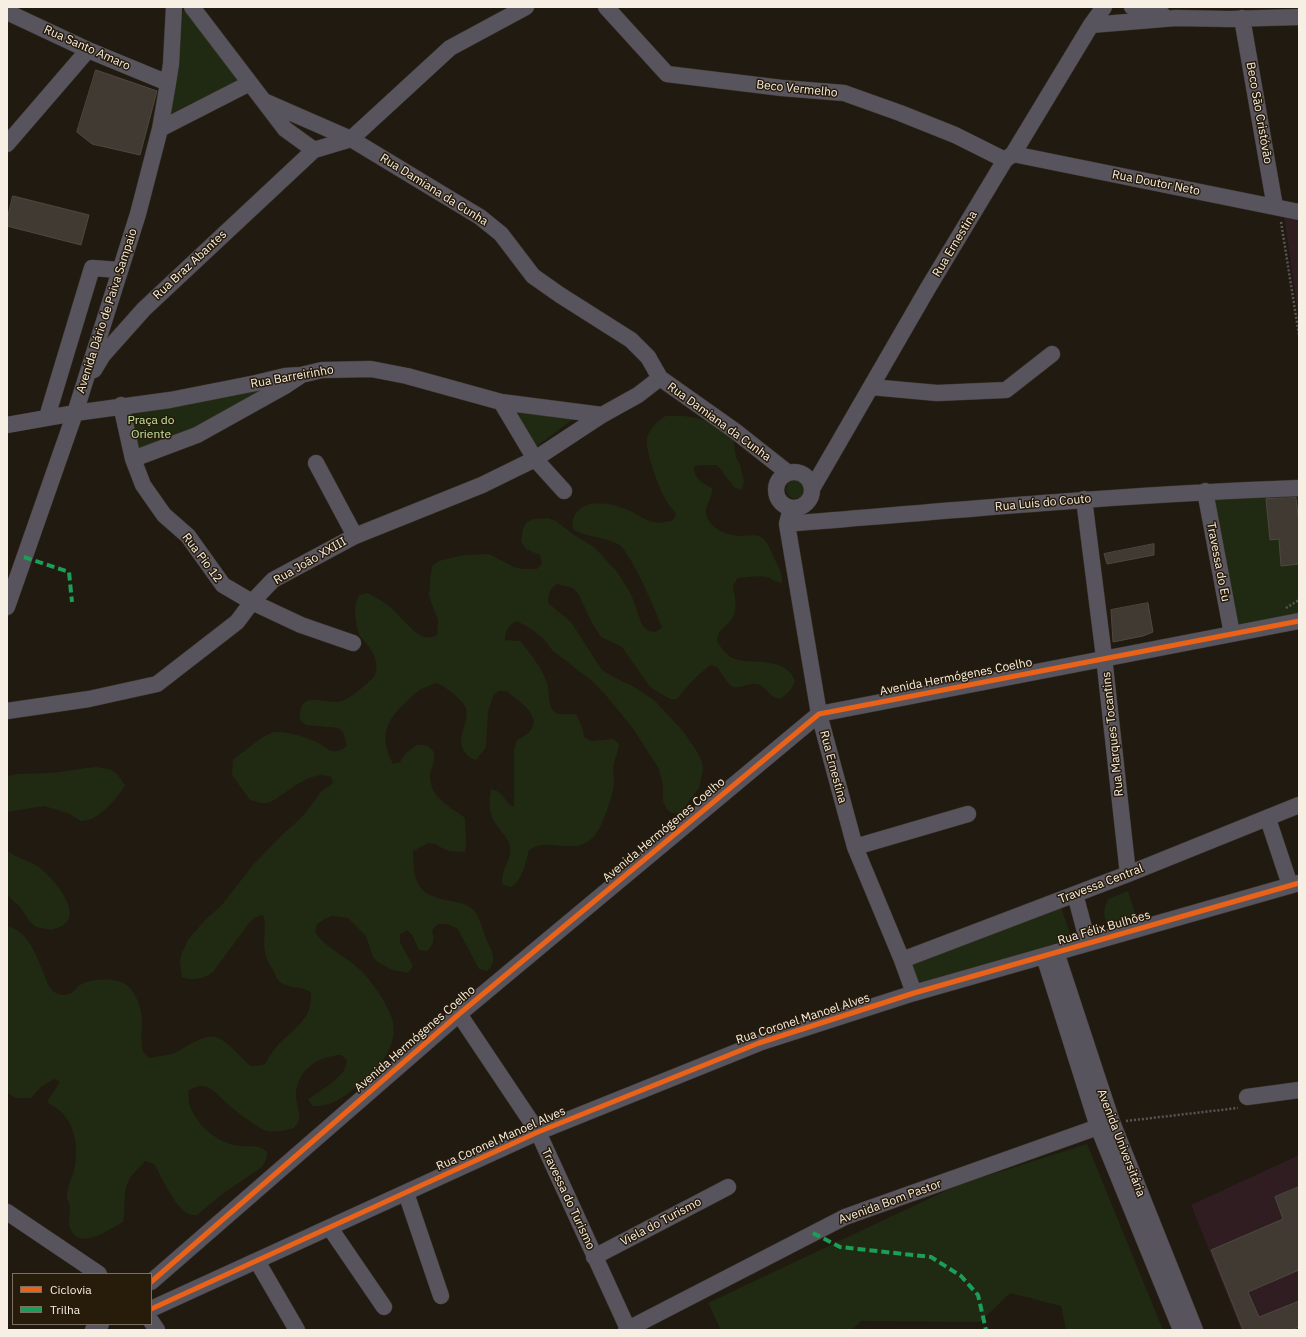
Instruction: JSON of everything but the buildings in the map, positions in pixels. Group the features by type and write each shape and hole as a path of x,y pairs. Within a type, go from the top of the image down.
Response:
{"street":[{"name":"Avenida Dário de Paiva Sampaio","path":"7,607 75,413 138,214 160,129 168,83 171,64 174,7"},
{"name":"Rua Damiana da Cunha","path":"192,7 232,57 285,130 314,150"},
{"path":"314,150 352,139 450,48 526,7"},
{"name":"Beco Vermelho","path":"606,7 667,74 782,88 844,93 900,113 1009,157"},
{"name":"Rua Ernestina","path":"813,487 1009,157 1104,7"},
{"path":"1132,7 1176,18"},
{"path":"1091,26 1176,18 1212,11 1242,18 1299,16"},
{"name":"Rua Santo Amaro","path":"7,12 88,50 168,83"},
{"name":"Beco São Cristóvão","path":"1242,18 1277,207"},
{"path":"7,144 88,50"},
{"path":"160,129 250,83"},
{"name":"Rua Damiana da Cunha","path":"264,101 352,139 480,217 501,234 533,276 631,340 648,357 660,378 735,431 787,472"},
{"name":"Rua Braz Abantes","path":"81,392 103,355 144,309 314,150"},
{"name":"Rua Doutor Neto","path":"1009,157 1299,212"},
{"path":"47,417 92,268 120,270"},
{"path":"871,387 937,393 1006,390 1052,354"},
{"name":"Rua Barreirinho","path":"7,425 121,405 170,400 285,376 301,375 322,370 371,369 407,376 501,402 602,415"},
{"path":"133,458 198,435 301,375"},
{"name":"Rua João XXIII","path":"7,711 89,699 157,684 237,622 252,602 273,580 355,536 482,485 535,459 602,415 638,395 660,378"},
{"path":"501,402 535,459 564,491"},
{"name":"Rua Pio 12","path":"121,405 133,458 143,486 164,515 188,536 222,585 252,602 301,625 353,643"},
{"path":"316,463 355,536"},
{"path":"787,472 798,472 808,477 813,487 812,498 805,506 791,508 778,501 775,490 778,479 787,472"},
{"name":"Rua Luís do Couto","path":"787,524 1084,499 1205,491 1299,488"},
{"name":"Travessa do Eu","path":"1205,491 1232,634"},
{"name":"Rua Marques Tocantins","path":"1084,499 1104,658 1128,874"},
{"name":"Rua Ernestina","path":"791,508 787,524 818,714 855,847 902,960 914,993"},
{"name":"Avenida Hermógenes Coelho","path":"152,1281 459,1014 818,714 1299,620"},
{"name":"Travessa Central","path":"902,960 1128,874 1268,819 1299,805"},
{"path":"855,847 968,814"},
{"path":"1268,819 1294,884"},
{"name":"Rua Félix Bulhões","path":"914,993 1294,884"},
{"path":"1075,894 1088,943"},
{"name":"Avenida Universitária","path":"1050,954 1105,1125 1181,1330"},
{"name":"Rua Coronel Manoel Alves","path":"152,1309 538,1132 759,1043 914,993"},
{"name":"Travessa do Turismo","path":"459,1014 538,1132 627,1330"},
{"path":"1247,1097 1299,1090"},
{"name":"Avenida Universitária","path":"1105,1125 1195,1330"},
{"name":"Avenida Bom Pastor","path":"627,1330 845,1217 1105,1125"},
{"name":"Viela do Turismo","path":"594,1257 728,1187"},
{"path":"406,1193 441,1296"},
{"path":"7,1212 98,1273"},
{"path":"330,1228 384,1307"},
{"path":"257,1261 297,1330"}],"path":[{"path":"1277,207 1299,335"},
{"path":"1105,1125 1241,1108 1245,1106 1247,1097"}],"shaded area":[{"path":"1284,215 1299,219 1299,321"},
{"path":"1299,1155 1299,1330 1241,1330 1191,1205"}],"green space":[{"path":"187,9 239,80 168,115 183,12"},
{"name":"Praça do Oriente","path":"288,379 199,428 135,453 128,414"},
{"path":"513,408 576,417 537,446"},
{"path":"666,416 685,416 702,419 725,430 733,436 736,458 740,464 744,482 741,490 734,487 717,465 694,466 697,478 712,488 711,496 706,509 707,517 709,522 720,531 740,536 750,535 761,537 766,541 780,571 782,583 764,576 738,578 733,585 735,609 733,617 719,633 717,642 732,658 743,661 769,663 785,668 791,673 795,681 791,689 780,699 771,695 760,685 752,684 741,687 733,687 728,683 717,667 710,665 692,681 677,699 670,699 650,687 622,647 601,637 592,623 579,595 573,588 557,584 550,592 548,603 571,622 602,670 631,685 654,700 683,731 698,753 702,762 703,770 699,788 680,813 671,813 666,808 663,801 663,786 659,769 632,727 604,693 592,681 552,650 543,638 531,629 517,621 511,624 506,633 505,640 520,641 535,661 547,683 550,703 553,710 558,714 577,715 584,737 591,741 613,739 619,744 613,768 614,785 612,794 598,831 586,843 577,846 540,845 529,850 523,871 518,880 511,887 503,885 502,880 504,870 510,856 510,846 507,838 495,823 491,814 490,794 491,789 496,790 510,805 514,807 514,749 517,740 530,731 534,720 527,708 522,703 506,691 498,691 493,696 488,712 486,747 476,760 468,756 462,746 461,740 467,714 466,708 462,702 447,689 435,683 419,690 400,708 389,723 385,737 386,746 393,764 400,762 413,747 423,745 433,750 434,758 430,777 434,792 440,800 465,818 466,845 465,852 450,851 435,844 428,843 413,851 415,876 422,889 432,896 463,904 475,912 492,953 492,965 487,971 479,969 457,928 447,924 438,924 432,930 433,941 427,951 419,950 412,935 407,930 400,934 400,942 413,966 408,973 393,970 379,963 373,957 366,936 348,918 332,916 317,924 315,932 319,938 354,964 368,978 380,995 391,1016 394,1029 393,1036 388,1052 381,1063 367,1078 342,1098 321,1106 312,1106 308,1099 328,1086 341,1074 345,1069 347,1060 341,1055 332,1056 324,1058 310,1066 304,1072 297,1087 296,1096 299,1121 294,1128 283,1131 264,1130 252,1123 226,1103 217,1093 207,1087 195,1087 188,1091 190,1107 205,1129 218,1139 233,1145 255,1146 264,1149 267,1152 266,1160 262,1167 221,1195 197,1215 190,1215 182,1210 173,1198 154,1164 145,1161 132,1175 127,1185 123,1222 95,1237 81,1238 75,1235 69,1226 70,1206 67,1199 67,1194 74,1171 76,1155 75,1139 70,1123 58,1110 47,1102 60,1082 54,1079 41,1087 31,1098 16,1098 7,1093 7,926 21,933 26,938 35,952 49,987 56,993 64,995 70,994 79,985 99,980 119,981 129,987 137,998 140,1008 142,1017 142,1047 143,1052 149,1058 177,1052 202,1038 215,1037 226,1043 250,1066 265,1064 278,1045 304,1019 310,1007 311,992 285,985 277,979 267,959 265,951 265,925 263,915 256,917 249,923 213,972 206,976 198,979 182,977 180,962 181,955 188,940 206,919 221,906 253,865 303,816 321,792 333,783 331,777 318,775 299,783 273,801 260,803 250,800 232,775 233,760 262,738 276,732 289,733 302,737 319,743 327,749 333,751 339,751 347,746 343,732 338,728 306,725 300,720 303,704 314,700 335,702 345,700 372,679 376,672 374,656 369,646 360,636 356,624 355,609 359,595 367,593 382,601 411,628 421,635 425,637 436,636 438,620 429,596 432,566 439,561 463,555 489,554 514,567 522,569 537,569 542,564 540,555 526,549 521,542 523,528 527,522 534,519 548,518 556,521 574,535 594,547 618,573 631,594 642,625 648,631 655,632 662,628 643,583 623,549 618,544 613,542 574,530 572,523 576,513 581,508 594,503 608,504 622,508 656,523 672,521 676,515 667,502 661,489 648,453 647,445 647,439 651,429"},
{"path":"796,479 803,482 806,489 803,496 796,499 789,496 786,489 789,482"},
{"path":"1299,493 1299,613 1236,625 1212,497"},
{"path":"94,767 109,769 118,776 125,785 110,805 95,817 89,820 81,821 68,813 44,806 7,812 7,776 18,774 52,773"},
{"path":"7,850 40,868 57,885 67,901 69,909 69,917 65,924 52,930 36,927 30,922 20,907 7,895"},
{"path":"1128,891 1138,924 1113,930 1104,916 1108,899"},
{"path":"1061,907 1072,940 917,986 909,964"},
{"path":"1087,1144 1163,1330 1066,1330 1061,1306 1010,1293 980,1322 861,1321 852,1330 721,1330 708,1303 958,1185"}],"marked path":[{"path":"24,557 69,572 72,602"},
{"path":"813,1233 840,1247 931,1257 961,1276 978,1295 986,1330"}],"cycle path":[{"path":"152,1281 459,1014 819,714 1299,621"},
{"path":"152,1309 538,1132 759,1043 914,993 1299,883"}]}
